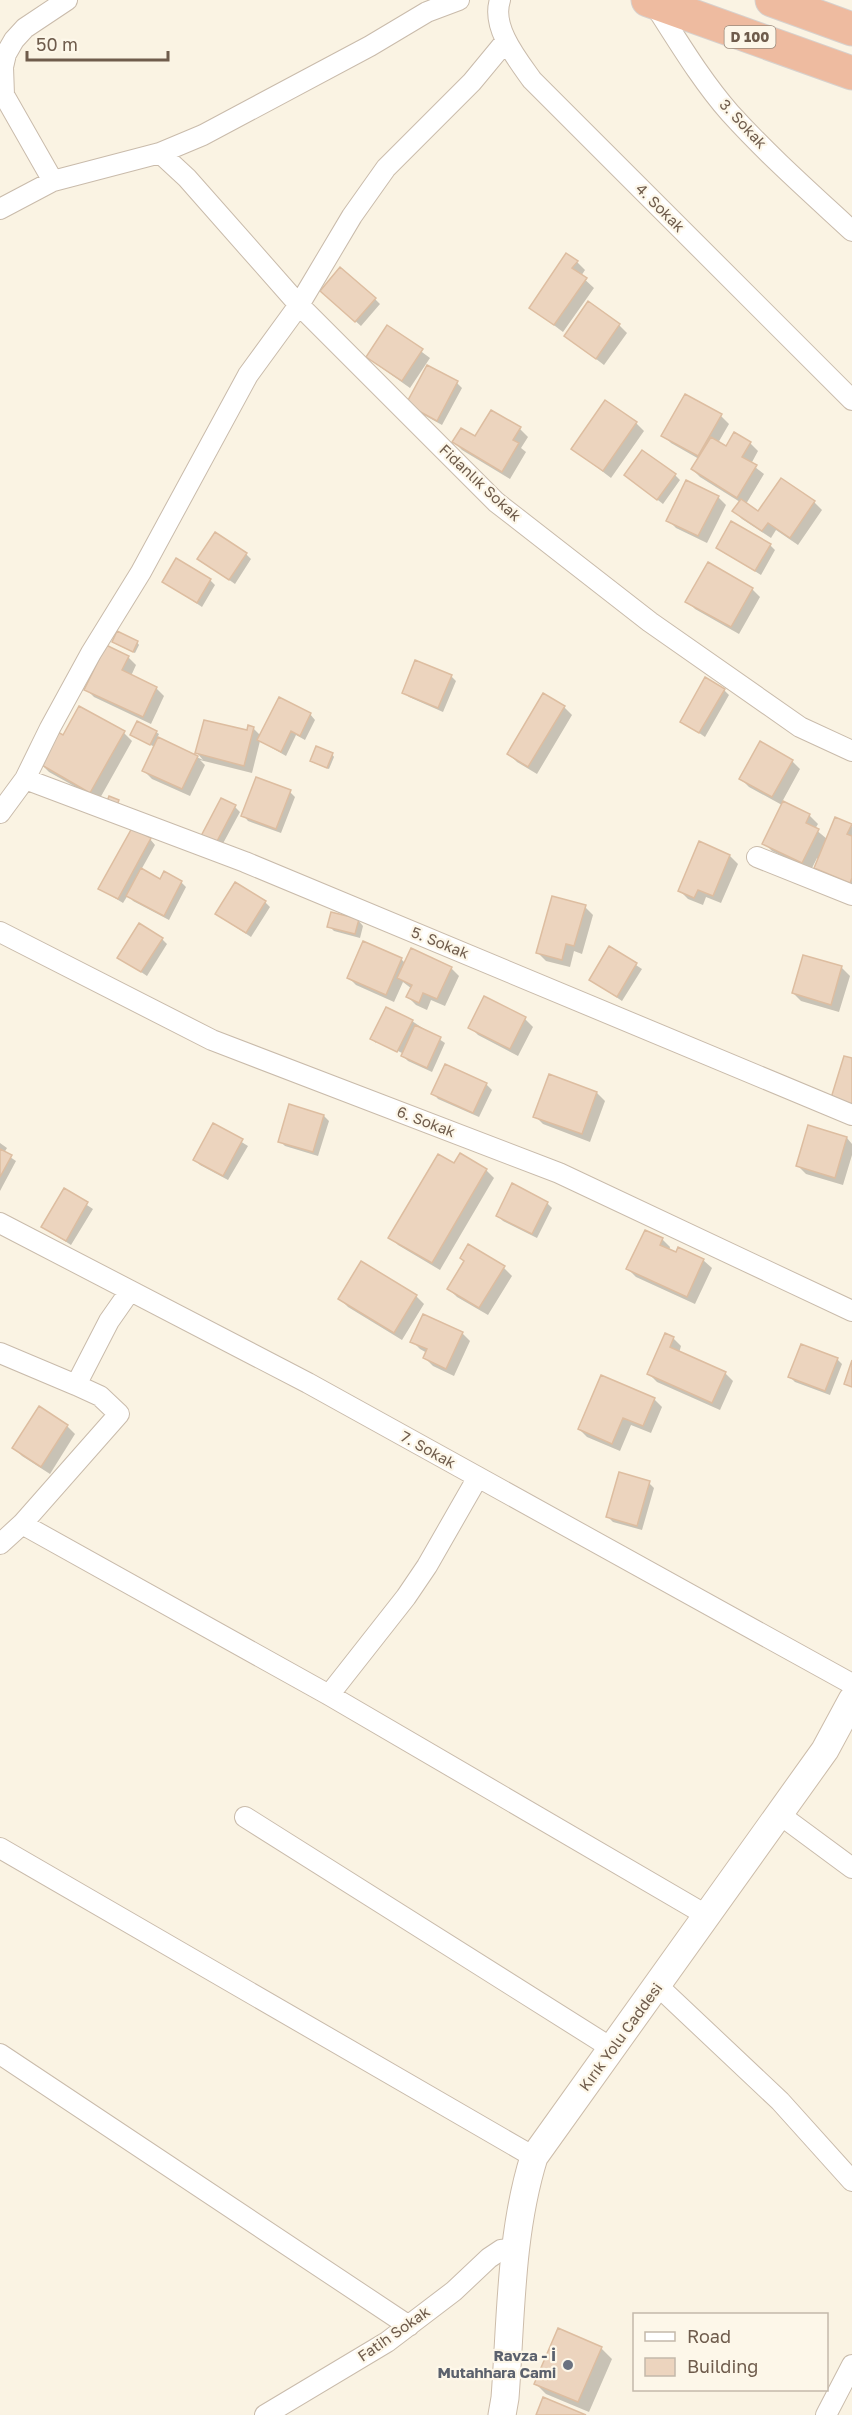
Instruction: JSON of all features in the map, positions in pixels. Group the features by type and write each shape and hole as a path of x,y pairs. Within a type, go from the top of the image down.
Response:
{"highway":[{"path":"772,0 852,29"},
{"name":"D 100","path":"651,1 852,73"}],"street":[{"path":"53,181 4,95 3,68 6,54 14,40 25,28 67,0"},
{"path":"0,209 53,181 160,153 203,135 370,46 428,12 459,0"},
{"name":"4. Sokak","path":"500,0 498,6 505,42 532,80 852,400"},
{"name":"3. Sokak","path":"651,1 694,65 730,112 800,183 852,231"},
{"path":"0,813 25,778 70,691 141,572 248,375 299,305 352,216 386,168 472,82 505,42"},
{"name":"Fidanlık Sokak","path":"160,153 187,178 299,305 496,502 650,622 791,721 852,751"},
{"name":"5. Sokak","path":"25,778 245,862 852,1115"},
{"path":"757,857 852,895"},
{"name":"6. Sokak","path":"0,932 212,1040 559,1173 852,1311"},
{"name":"7. Sokak","path":"0,1222 308,1383 852,1684"},
{"path":"76,1385 109,1321 130,1291"},
{"path":"0,1353 100,1396 119,1414 22,1524 0,1544"},
{"path":"328,1695 406,1597 427,1566 478,1478"},
{"path":"22,1524 328,1695 706,1915"},
{"name":"Kırık Yolu Caddesi","path":"502,2415 517,2248 525,2186 534,2157 825,1750 852,1700"},
{"path":"779,1814 852,1868"},
{"path":"245,1817 613,2049"},
{"path":"0,1848 534,2157"},
{"path":"658,1986 780,2101 852,2181"},
{"path":"0,2054 409,2326"},
{"name":"Fatih Sokak","path":"265,2415 387,2342 454,2291 489,2258 501,2250 517,2248"},
{"path":"826,2415 852,2365"}],"building":[{"path":"566,253 578,261 572,268 587,278 554,325 529,308"},
{"path":"340,267 376,298 355,322 320,291"},
{"path":"588,301 620,324 596,359 564,336"},
{"path":"387,325 423,349 402,381 366,357"},
{"path":"427,365 458,381 437,421 406,404"},
{"path":"685,394 722,414 698,456 661,436"},
{"path":"605,400 637,422 603,471 571,449"},
{"path":"491,410 521,427 513,440 519,443 502,472 452,442 461,428 475,436"},
{"path":"734,432 751,442 742,457 757,465 737,498 691,469 711,437 726,446"},
{"path":"642,450 676,474 657,500 624,475"},
{"path":"781,478 815,501 790,538 768,523 762,531 732,511 741,499 758,511"},
{"path":"686,480 719,496 698,536 666,521"},
{"path":"731,521 771,544 755,571 716,548"},
{"path":"215,532 247,553 229,580 197,559"},
{"path":"176,558 211,579 197,603 162,582"},
{"path":"708,562 753,588 731,627 685,602"},
{"path":"117,631 138,641 133,652 112,642"},
{"path":"106,645 129,656 122,670 157,687 143,717 84,690"},
{"path":"415,660 452,675 438,708 402,693"},
{"path":"705,677 725,689 699,733 680,722"},
{"path":"543,693 565,706 528,767 507,754"},
{"path":"279,697 311,713 300,736 291,731 281,752 257,740"},
{"path":"79,706 125,731 90,793 40,764 58,732 63,735"},
{"path":"204,720 247,730 248,725 254,727 244,766 195,753"},
{"path":"137,721 157,731 150,745 130,735"},
{"path":"158,737 198,756 182,789 142,771"},
{"path":"760,741 793,760 772,797 739,779"},
{"path":"316,746 333,753 327,768 310,761"},
{"path":"256,777 291,790 276,829 241,816"},
{"path":"109,796 119,800 116,808 106,804"},
{"path":"221,798 236,805 215,845 200,838"},
{"path":"783,801 810,814 806,823 819,829 802,863 762,844"},
{"path":"835,817 852,824 847,834 852,836 850,883 814,868"},
{"path":"132,828 151,838 118,899 98,889"},
{"path":"699,841 730,855 713,896 698,890 694,898 678,891"},
{"path":"141,868 160,879 164,871 182,881 164,916 126,896"},
{"path":"235,882 266,901 246,933 215,914"},
{"path":"552,896 586,905 574,946 566,944 562,960 536,953"},
{"path":"331,912 359,919 355,934 327,927"},
{"path":"139,923 163,938 141,972 117,958"},
{"path":"363,941 402,958 386,995 347,978"},
{"path":"609,946 637,963 617,997 589,980"},
{"path":"411,948 452,967 437,999 423,993 419,1003 406,997 412,985 397,978"},
{"path":"803,955 842,966 831,1005 792,993"},
{"path":"484,996 526,1017 510,1049 468,1028"},
{"path":"386,1007 413,1020 397,1052 370,1039"},
{"path":"415,1025 441,1037 427,1068 401,1056"},
{"path":"844,1056 852,1058 852,1104 831,1098"},
{"path":"445,1064 487,1083 473,1113 431,1094"},
{"path":"549,1074 597,1092 582,1134 533,1117"},
{"path":"289,1104 324,1115 313,1152 278,1142"},
{"path":"213,1123 243,1139 223,1176 193,1160"},
{"path":"808,1125 847,1137 835,1178 796,1166"},
{"path":"0,1149 12,1155 0,1177"},
{"path":"460,1153 487,1169 432,1263 388,1238 438,1154 454,1163"},
{"path":"512,1183 548,1202 532,1234 496,1216"},
{"path":"64,1188 88,1202 66,1241 41,1227"},
{"path":"645,1230 663,1238 660,1245 676,1252 678,1247 704,1259 687,1297 626,1269"},
{"path":"468,1244 505,1266 479,1308 447,1289 464,1261 460,1258"},
{"path":"361,1261 417,1295 394,1333 338,1299"},
{"path":"423,1314 463,1332 446,1369 423,1358 427,1349 410,1342"},
{"path":"665,1333 674,1337 670,1347 726,1372 712,1403 647,1374"},
{"path":"801,1344 838,1358 825,1391 788,1377"},
{"path":"852,1360 852,1387 844,1384"},
{"path":"601,1375 655,1398 643,1426 623,1418 612,1444 578,1429"},
{"path":"39,1406 68,1425 41,1467 12,1448"},
{"path":"619,1472 650,1481 637,1526 606,1517"},
{"name":"Ravza - İ Mutahhara Cami","path":"558,2328 602,2347 578,2402 534,2384"},
{"path":"543,2397 586,2415 536,2415"}],"place":[{"name":"Ravza - İ Mutahhara Cami","path":"568,2365"}]}
